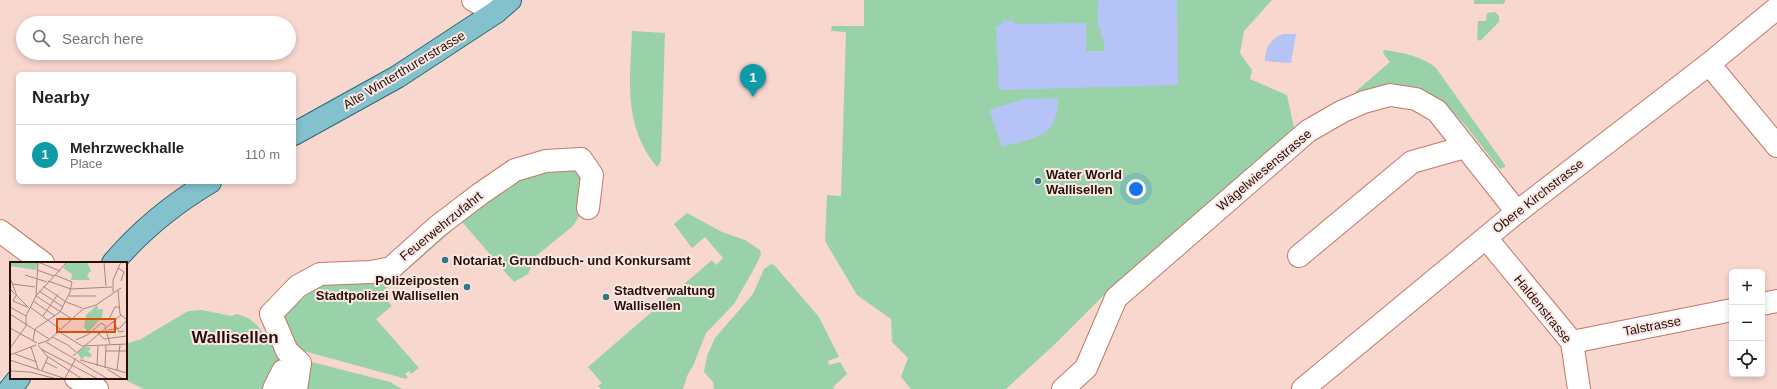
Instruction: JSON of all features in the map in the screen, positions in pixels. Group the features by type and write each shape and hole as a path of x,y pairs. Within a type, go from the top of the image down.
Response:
{"main road":[{"name":"Alte Winterthurerstrasse","path":"296,133 397,77 503,6"},
{"path":"114,262 161,214 207,184"},
{"path":"10,389 18,379"}],"street":[{"path":"473,0 503,6"},
{"name":"Obere Kirchstrasse","path":"1303,389 1517,212 1709,64 1777,8"},
{"path":"1709,64 1777,146"},
{"name":"Wägelwiesenstrasse","path":"1063,389 1086,368 1116,298 1308,131 1343,111 1390,95 1416,99 1437,111 1517,212"},
{"path":"1298,256 1412,162 1465,147"},
{"name":"Feuerwehrzufahrt","path":"296,389 300,363 287,351 271,314 298,286 320,274 371,272 392,268 438,226 480,194 515,170 546,161 581,159 592,175 588,208"},
{"path":"0,231 42,262"},
{"name":"Haldenstrasse","path":"1486,238 1572,342 1579,389"},
{"path":"1765,303 1777,301"},
{"name":"Talstrasse","path":"1572,342 1729,311"},
{"path":"78,379 97,389"}],"green space":[{"name":"Water World Wallisellen","path":"864,0 1272,0 1244,31 1240,53 1252,70 1250,79 1287,95 1294,128 1109,290 1054,345 1006,389 911,389 901,377 908,358 892,342 891,319 857,295 825,241 827,195 841,196 846,32 831,31 832,26 864,26"},
{"path":"1474,0 1505,0 1505,2 1503,4 1474,4"},
{"path":"1495,12 1499,16 1499,22 1480,41 1477,39 1478,21 1486,21 1487,13"},
{"path":"632,31 665,33 661,161 657,167 646,151 638,135 634,119 630,85"},
{"path":"1384,50 1418,57 1436,68 1505,167 1500,169 1477,139 1451,110 1436,98 1420,90 1403,85 1383,86 1357,93 1355,92 1390,62 1383,53"},
{"path":"552,164 583,170 583,207 573,226 536,256 528,274 514,282 462,222 381,293 392,306 376,319 419,368 411,374 409,371 405,374 408,377 406,379 300,350 282,328 285,308 324,281 385,275 479,199"},
{"path":"687,213 722,232 745,240 760,250 761,254 756,265 734,304 706,333 693,366 687,376 683,389 601,389 598,386 602,383 588,367 712,260 716,265 723,258 705,237 692,248 674,224"},
{"path":"771,264 775,266 819,317 839,357 828,361 829,365 840,362 847,374 833,387 834,389 714,389 713,382 704,372 707,356 715,338 753,294 764,269"},
{"path":"202,310 231,316 237,314 248,318 256,324 277,350 308,361 390,382 402,389 144,389 123,379 127,379 127,344 141,339 188,311"}],"water":[{"path":"1101,0 1177,0 1178,85 999,90 996,26 1003,24 1003,20 1014,21 1015,24 1086,23 1086,51 1104,51 1104,40 1101,37 1101,29 1098,26 1098,2"},
{"path":"1283,34 1296,34 1291,63 1265,61 1269,44 1275,38"},
{"path":"1058,98 1054,122 1049,129 1034,138 1002,147 990,112 991,109 1025,99"}],"place":[{"name":"Mehrzweckhalle","path":"753,97"},
{"name":"Water World Wallisellen","path":"1038,181"},
{"name":"Notariat, Grundbuch- und Konkursamt","path":"445,260"},
{"name":"Polizeiposten Stadtpolizei Wallisellen","path":"467,287"},
{"name":"Stadtverwaltung Wallisellen","path":"606,297"}],"district":[{"name":"Wallisellen","path":"235,337"}]}
